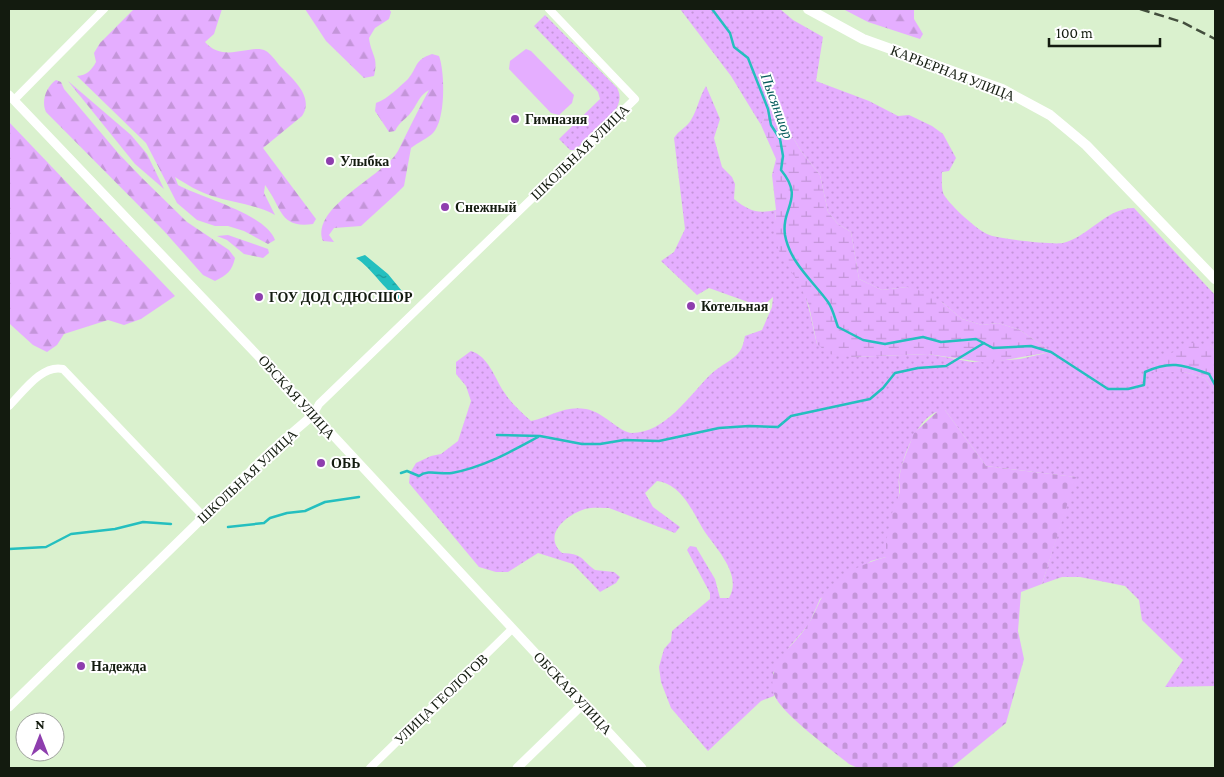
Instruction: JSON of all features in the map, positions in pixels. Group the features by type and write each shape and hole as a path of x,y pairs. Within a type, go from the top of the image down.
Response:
{"main road":[{"name":"КАРЬЕРНАЯ УЛИЦА","path":"808,9 863,38 1002,88 1050,115 1086,145 1215,279"}],"street":[{"path":"11,98 104,9"},
{"name":"ШКОЛЬНАЯ УЛИЦА","path":"9,707 270,452 313,415 319,404 636,99 549,9"},
{"name":"ОБСКАЯ УЛИЦА","path":"11,98 261,358 642,768"},
{"path":"9,406 46,370 55,367 63,369 204,517"},
{"name":"УЛИЦА ГЕОЛОГОВ","path":"370,768 512,629"},
{"path":"517,768 583,704"}],"green space":[{"path":"134,9 222,9 214,34 205,42 221,52 253,49 266,51 300,88 306,102 302,116 263,148 316,219 313,224 302,225 287,220 265,185 264,193 275,215 252,206 207,194 175,177 178,185 232,208 259,222 275,240 268,244 244,231 228,226 215,226 197,220 177,203 146,143 77,76 86,74 90,70 96,62 94,53 100,43"},
{"path":"305,9 389,9 391,12 389,19 375,28 369,38 376,64 374,76 364,78 326,41"},
{"path":"680,9 780,9 793,20 823,37 816,81 869,101 898,116 909,115 932,126 943,134 956,158 949,171 942,172 944,195 976,227 987,234 1025,241 1063,243 1082,235 1115,212 1134,208 1215,295 1215,349 1210,345 1146,372 1184,372 1205,378 1215,392 1215,686 1165,687 1183,660 1142,620 1139,600 1125,586 1080,577 1062,577 1042,584 1075,477 986,466 945,410 936,412 927,418 913,437 908,448 901,470 899,494 889,533 886,557 871,561 820,599 809,624 790,646 773,673 774,696 761,701 708,751 671,708 661,682 659,667 664,649 671,641 672,631 710,599 710,593 687,550 690,546 696,547 715,579 720,598 729,598 733,580 726,562 679,492 665,483 657,481 645,493 653,507 680,527 675,533 609,508 585,509 571,516 559,526 554,539 556,546 562,553 578,556 595,570 614,572 620,577 616,583 600,592 573,564 538,553 508,572 496,572 479,567 409,483 410,473 416,463 431,456 441,454 458,441 471,401 466,386 456,374 456,362 471,351 487,363 507,396 531,421 564,410 578,408 593,411 622,430 632,433 655,427 666,420 685,403 710,375 737,354 742,348 745,336 762,330 772,307 773,297 762,307 709,288 697,295 661,261 674,252 685,229 674,138 691,120 706,86 720,119 714,138 722,167 732,177 735,184 734,199 754,210 764,212 776,210 775,225 778,245 805,295 817,344 852,357 928,354 972,362 1020,359 1051,352 1020,330 998,323 982,325 962,319 943,303 907,287 882,290 859,279 851,232 838,224 828,212 820,175 801,151 782,119 768,109 761,125 731,76"},
{"path":"843,9 914,9 914,19 923,34 920,39 868,22"},
{"path":"545,15 617,88 620,96 613,114 575,150 570,150 559,139 600,99 598,92 534,26"},
{"path":"526,49 531,51 574,95 572,103 559,115 551,113 509,69 510,61"},
{"path":"432,54 439,56 441,63 443,96 440,118 433,133 411,148 404,186 361,226 334,228 329,235 334,242 323,241 322,228 327,216 337,204 390,161 398,151 429,90 422,95 412,112 395,131 389,132 375,111 376,103 408,79 419,61"},
{"path":"56,80 61,82 64,89 118,153 142,178 187,222 229,250 235,258 231,269 226,275 215,281 203,275 164,231 46,112 45,94"},
{"path":"68,81 131,135 147,154 164,189 135,164"},
{"path":"768,109 782,119 801,151 820,175 828,212 838,224 851,232 859,279 882,290 907,287 925,292 943,303 962,319 982,325 998,323 1020,330 1051,352 988,363 928,354 852,357 829,354 817,344 809,306 801,287 779,251 774,232 776,210 772,175 776,159 761,125"},
{"path":"9,122 175,296 141,319 124,325 108,320 64,334 57,345 47,352 33,345 9,323"},
{"path":"228,235 268,249 269,253 263,258 244,254 227,240 217,236"},
{"path":"1193,343 1210,345 1215,349 1215,392 1205,378 1184,372 1145,372 1165,356"},
{"path":"939,410 945,410 986,466 1076,477 1042,584 1021,592 1018,631 1024,659 1006,723 951,768 858,768 849,764 819,741 778,702 772,683 774,673 783,655 809,623 826,591 843,576 856,568 886,557 886,542 892,513 900,492 901,467 914,433"}],"water":[{"path":"365,255 388,274 406,296 401,300 396,297 356,258"}],"waterway":[{"name":"Пысяншор","path":"712,9 730,33 734,47 748,58 768,109 771,125 780,139 783,156 781,170 788,180 792,196 785,225 788,245 797,263 830,305 838,327 863,340 885,344 923,337 941,342 976,339 993,348 1031,346 1051,352 1108,389 1128,389 1144,385 1145,372 1170,365 1184,366 1209,374 1215,385"},
{"path":"497,435 540,436 582,444 600,444 624,440 659,441 719,428 778,427 791,416 870,399 883,388 895,373 918,368 946,366 984,343"},
{"path":"401,473 407,471 419,476 426,473 452,473 464,470 496,458 538,437"},
{"path":"228,527 264,523 270,518 287,513 305,511 325,502 359,497"},
{"path":"9,549 46,547 71,534 115,529 143,522 171,524"}],"railway":[{"path":"1140,9 1182,22 1215,39"}],"place":[{"name":"Гимназия","path":"515,119"},
{"name":"Улыбка","path":"330,161"},
{"name":"Снежный","path":"445,207"},
{"name":"ГОУ ДОД СДЮСШОР","path":"259,297"},
{"name":"Котельная","path":"691,306"},
{"name":"ОБЬ","path":"321,463"},
{"name":"Надежда","path":"81,666"}]}
